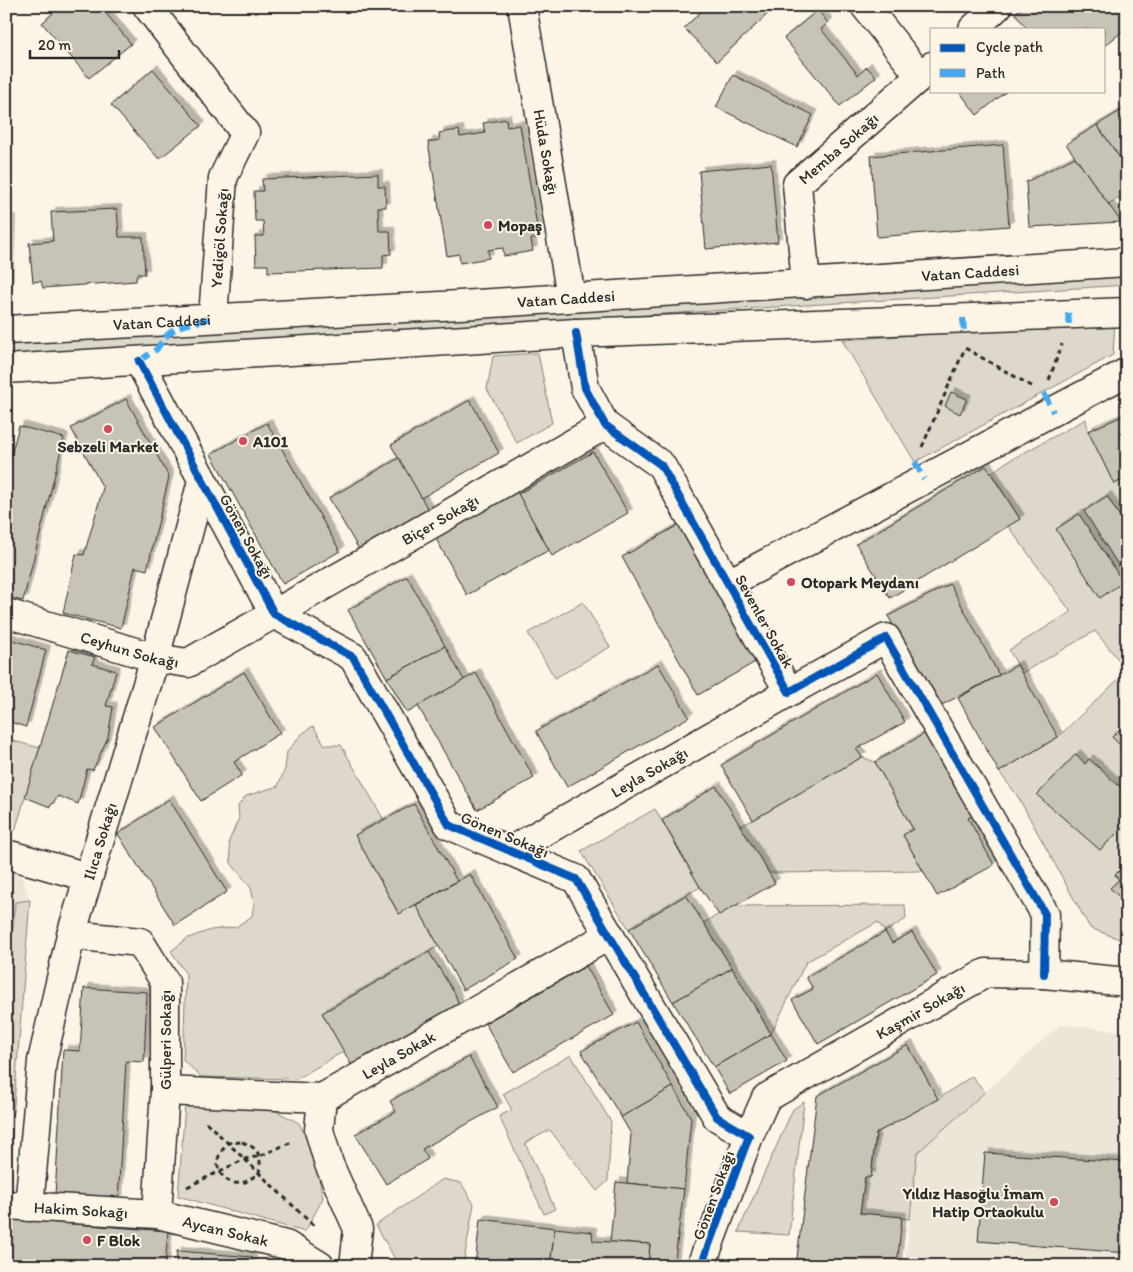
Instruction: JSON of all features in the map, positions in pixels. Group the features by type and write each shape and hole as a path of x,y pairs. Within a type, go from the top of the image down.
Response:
{"street":[{"name":"Yedigöl Sokağı","path":"147,6 245,133 223,178 213,318"},
{"name":"Hüda Sokağı","path":"522,6 571,297"},
{"path":"865,6 926,71"},
{"path":"974,28 998,6"},
{"name":"Memba Sokağı","path":"806,284 797,184 926,71"},
{"name":"Vatan Caddesi","path":"6,330 477,304 1127,262"},
{"path":"6,369 576,333 1127,312"},
{"name":"Sevenler Sokak","path":"576,333 585,388 605,425 661,464 789,692 886,638 1045,914 1044,974"},
{"name":"Gönen Sokağı","path":"139,362 274,614 353,657 449,825 576,879 717,1116 749,1136 702,1266"},
{"path":"729,583 1127,372"},
{"name":"Biçer Sokağı","path":"274,614 605,425"},
{"name":"Ilıca Sokağı","path":"17,1206 42,1061 71,936 155,658 202,481"},
{"name":"Ceyhun Sokağı","path":"6,613 155,658 188,663 274,614"},
{"name":"Leyla Sokağı","path":"510,851 789,692"},
{"path":"6,854 88,877"},
{"name":"Leyla Sokak","path":"322,1098 610,935"},
{"name":"Gülperi Sokağı","path":"71,936 140,942 165,982 170,1092 157,1207"},
{"name":"Kaşmir Sokağı","path":"749,1136 766,1098 986,973 1044,974 1127,982"},
{"path":"170,1092 322,1098 319,1130 329,1164 358,1229 354,1266"},
{"name":"Hakim Sokağı","path":"17,1206 157,1207"},
{"name":"Aycan Sokak","path":"157,1207 286,1245 320,1266"}],"path":[{"path":"1047,384 1062,341"},
{"path":"919,453 965,348 1036,388"},
{"path":"170,1092 228,1143 317,1228 295,1251"},
{"path":"157,1207 245,1159 260,1156 319,1130"},
{"path":"228,1143 242,1142 254,1146 260,1156 259,1173"},
{"path":"228,1143 218,1157 220,1172 224,1178 232,1184 244,1183 259,1173"}],"shaded area":[{"path":"1127,276 1127,285 6,355 6,345"},
{"path":"1115,321 1113,355 915,462 842,340"},
{"path":"538,353 552,423 517,443 487,389 493,356"},
{"path":"1086,419 1088,431 1114,483 1127,478 1127,670 1095,631 1022,673 1009,650 1071,612 1008,526 1020,519 991,473 1005,463"},
{"path":"583,602 610,647 555,678 528,633"},
{"path":"1127,671 1127,863 1115,875 1119,880 1111,888 1127,904 1127,939 1122,940 1090,928 1017,795 999,772 1058,737"},
{"path":"313,726 325,745 341,745 384,820 356,836 398,913 416,905 439,946 323,1013 344,1051 297,1079 201,1077 183,1060 186,974 171,951 188,938 211,930 236,927 252,916 254,903 251,888 231,863 229,841 239,818 238,806 246,796 278,786 285,769 287,752 302,734"},
{"path":"6,739 40,748 15,831 6,829 6,768 8,763 6,762"},
{"path":"862,757 875,762 913,829 903,835 923,871 769,873 740,826"},
{"path":"655,809 700,887 629,929 581,851"},
{"path":"6,867 20,871 30,900 8,1181 6,1182"},
{"path":"30,900 8,1181 6,1182 6,1012 15,902"},
{"path":"905,905 906,919 885,932 878,922 806,962 771,1034 703,923 734,906"},
{"path":"1061,1024 1127,1032 1127,1266 1042,1266 906,1256 917,1153"},
{"path":"571,1055 611,1122 608,1181 597,1191 550,1130 525,1143 555,1209 544,1214 499,1116 512,1110 503,1094"},
{"path":"972,1076 985,1092 917,1153 910,1219 860,1213 865,1177 871,1177 876,1133 938,1099"},
{"path":"804,1102 789,1235 738,1232 793,1109"},
{"path":"185,1105 272,1109 299,1123 313,1151 323,1198 305,1232 178,1196"},
{"path":"443,1179 461,1183 474,1204 463,1266 399,1266 376,1225"}],"building":[{"path":"61,6 100,6 131,44 89,78 42,23"},
{"path":"707,6 776,6 717,62 684,28"},
{"path":"1024,6 1127,6 1127,28 1106,44 1106,28 1026,28 1015,13"},
{"path":"818,10 828,23 821,29 858,75 867,67 876,77 840,106 784,38"},
{"path":"153,69 201,126 159,159 111,105"},
{"path":"733,75 813,115 797,147 716,107"},
{"path":"960,92 1006,92 977,115"},
{"path":"1127,107 1127,168 1097,125"},
{"path":"506,119 507,127 520,125 539,238 531,239 533,251 504,256 503,248 488,250 489,258 460,263 459,254 447,256 428,142 440,140 439,133 459,130 460,137 485,133 483,123"},
{"path":"1097,125 1127,168 1127,194 1108,204 1066,144"},
{"path":"1003,145 1009,226 877,237 871,156"},
{"path":"1075,157 1121,222 1029,227 1026,182"},
{"path":"771,164 778,242 706,249 699,171"},
{"path":"378,174 378,186 385,186 386,207 378,207 379,231 390,231 391,254 383,255 383,268 268,272 268,265 256,265 255,236 264,236 263,221 255,221 254,191 263,191 262,179"},
{"path":"117,209 119,237 143,237 145,274 137,274 136,281 43,288 41,281 33,282 29,243 53,241 51,212"},
{"path":"6,219 11,219 8,289 6,289"},
{"path":"951,392 967,399 960,414 945,406"},
{"path":"126,399 169,477 147,570 135,567 121,628 63,613 76,554 84,555 103,488 71,428"},
{"path":"470,400 499,453 421,498 391,445"},
{"path":"1127,414 1127,478 1114,484 1088,431"},
{"path":"267,423 340,551 283,584 211,454"},
{"path":"19,426 64,438 23,601 6,597 6,473"},
{"path":"593,452 628,513 552,556 518,494"},
{"path":"399,458 430,513 361,553 329,498"},
{"path":"986,466 1020,519 890,598 856,544"},
{"path":"515,488 549,550 467,595 434,535"},
{"path":"1107,496 1127,528 1127,579 1084,511"},
{"path":"1079,514 1123,582 1100,598 1056,529"},
{"path":"680,524 757,661 698,695 622,557"},
{"path":"407,576 445,646 387,678 348,610"},
{"path":"950,584 999,675 938,707 888,616"},
{"path":"6,638 46,650 26,727 6,721"},
{"path":"445,646 464,680 407,713 387,678"},
{"path":"69,650 95,657 92,664 116,671 106,706 113,707 108,737 93,770 87,769 78,804 58,796 50,807 25,797"},
{"path":"658,664 689,717 567,787 536,731"},
{"path":"1017,665 1058,737 999,772 958,698"},
{"path":"244,672 280,733 234,762 242,775 201,801 155,727"},
{"path":"476,673 534,778 477,810 418,706"},
{"path":"877,673 905,722 856,749 862,757 753,820 721,765"},
{"path":"1127,722 1127,752 1112,737"},
{"path":"929,731 976,814 968,818 994,865 937,896 903,835 913,829 875,762"},
{"path":"1076,754 1085,764 1089,759 1127,793 1127,823 1100,850 1037,795"},
{"path":"716,786 775,883 719,915 700,887 662,820"},
{"path":"169,799 227,892 175,925 118,834"},
{"path":"414,804 457,881 399,914 355,835"},
{"path":"1127,863 1127,904 1110,888 1119,880 1115,875"},
{"path":"470,874 518,959 463,990 416,905"},
{"path":"686,895 732,968 673,1002 629,929"},
{"path":"885,932 892,943 912,932 937,975 818,1044 792,1000 813,989 806,977"},
{"path":"429,952 455,994 459,1005 352,1066 322,1013"},
{"path":"586,966 614,1015 513,1072 485,1023"},
{"path":"732,968 771,1034 714,1067 673,1002"},
{"path":"84,988 147,992 144,1062 126,1061 118,1200 55,1197 63,1050 80,1051"},
{"path":"636,1022 673,1087 621,1117 581,1051"},
{"path":"771,1034 787,1061 730,1094 714,1067"},
{"path":"908,1045 938,1099 876,1133 871,1177 865,1177 860,1213 902,1217 897,1266 796,1266 817,1096"},
{"path":"469,1057 498,1107 422,1149 428,1159 386,1184 355,1134 396,1112 390,1101"},
{"path":"673,1087 691,1118 684,1189 627,1183 631,1134 621,1117"},
{"name":"Yıldız Hasoğlu İmam Hatip Ortaokulu","path":"985,1153 1127,1162 1127,1253 978,1241"},
{"path":"616,1182 684,1189 674,1266 648,1266 650,1244 610,1242"},
{"name":"F Blok","path":"6,1219 168,1231 165,1266 6,1266"},
{"path":"480,1219 555,1228 550,1266 475,1266"},
{"path":"555,1228 592,1232 593,1241 650,1244 648,1266 550,1266"},
{"path":"177,1251 252,1257 252,1266 176,1266"}],"marked path":[{"path":"1068,313 1069,324"},
{"path":"139,361 157,349 164,338 177,327 213,318"},
{"path":"963,318 964,332"},
{"path":"1044,393 1053,412"},
{"path":"915,462 924,479"}],"cycle path":[{"path":"576,333 585,388 605,425 661,465 789,692 886,638 1045,914 1044,974"},
{"path":"139,361 274,614 353,657 449,825 576,879 717,1117 749,1136 701,1266"}],"place":[{"name":"Mopaş","path":"488,225"},
{"name":"Sebzeli Market","path":"108,429"},
{"name":"A101","path":"243,441"},
{"name":"Otopark Meydanı","path":"791,582"},
{"name":"Yıldız Hasoğlu İmam Hatip Ortaokulu","path":"1054,1202"},
{"name":"F Blok","path":"87,1240"}]}
